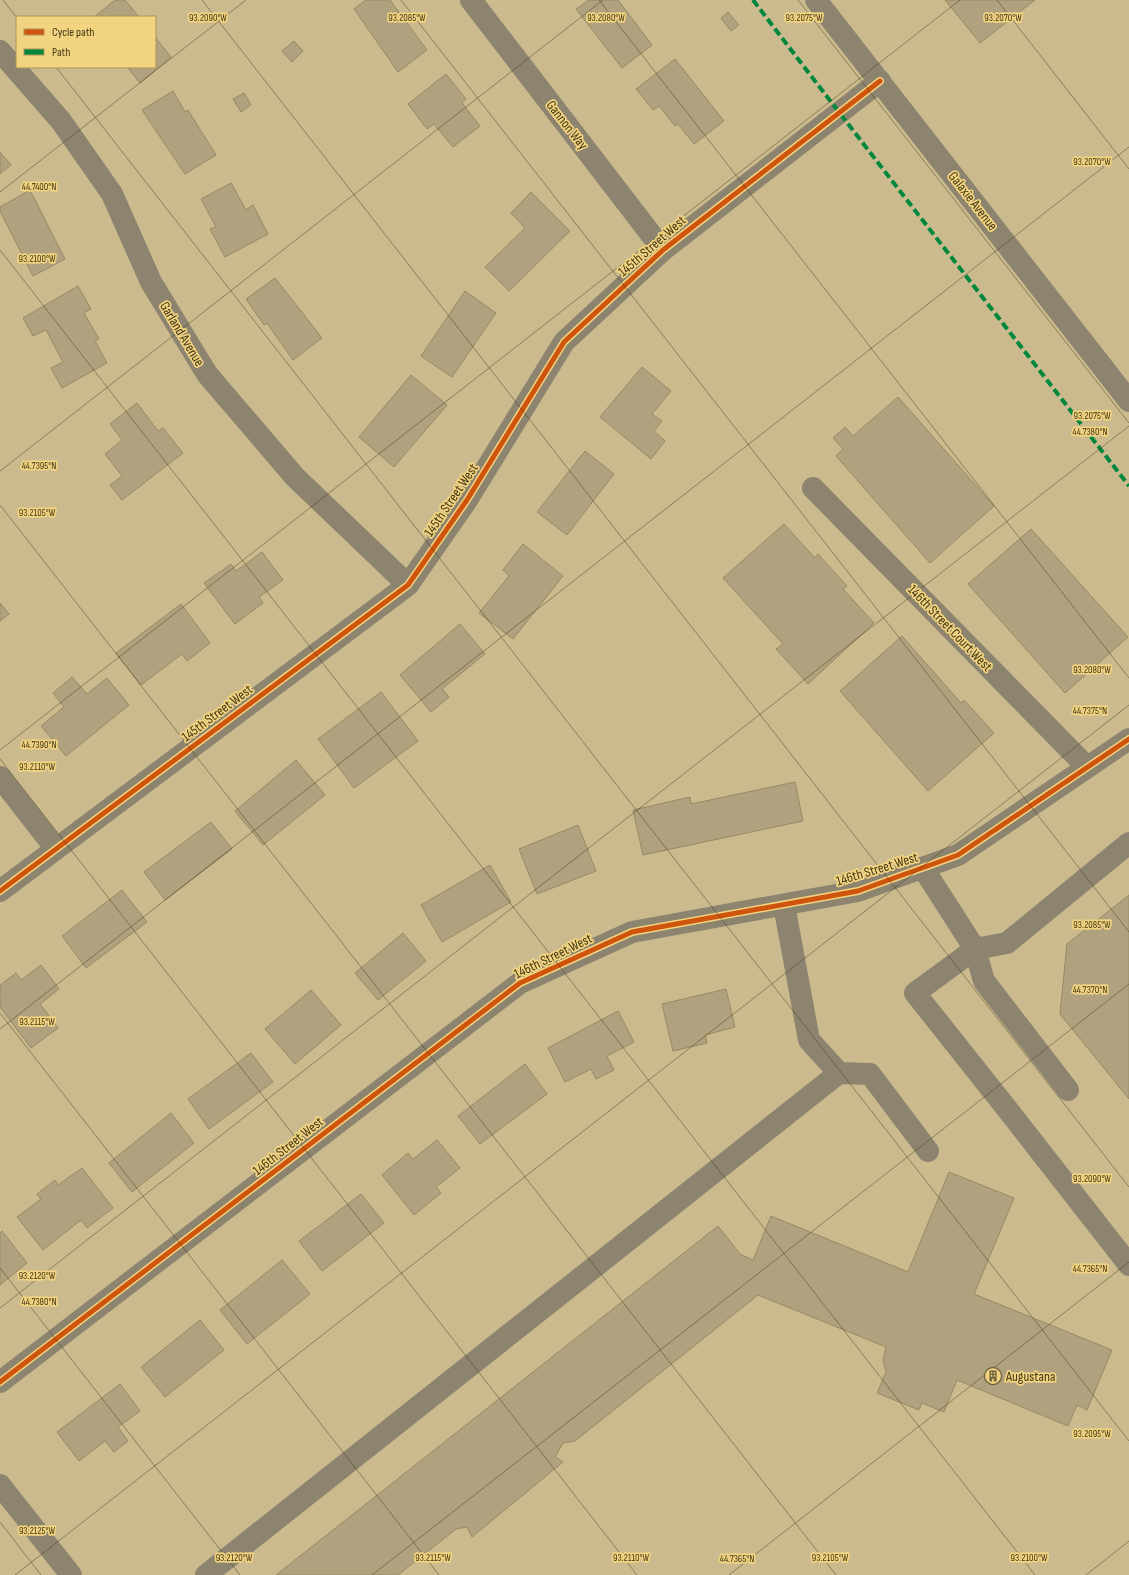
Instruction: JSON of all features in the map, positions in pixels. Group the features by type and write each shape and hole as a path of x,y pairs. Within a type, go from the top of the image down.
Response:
{"street":[{"name":"Gannon Way","path":"471,0 663,250"},
{"name":"Galaxie Avenue","path":"816,0 1129,401"},
{"name":"Garland Avenue","path":"0,51 60,121 112,194 151,282 207,374 295,477 408,585"},
{"name":"145th Street West","path":"0,891 408,585 467,500 564,342 663,250 880,81"},
{"name":"146th Street Court West","path":"813,488 1087,767"},
{"name":"146th Street West","path":"0,1382 520,983 632,932 858,891 958,855 1129,739"},
{"path":"0,777 56,849"},
{"path":"1127,1257 915,993 975,949 1007,943 1129,842"},
{"path":"924,868 975,949 984,981 1068,1090"},
{"path":"784,905 809,1040 839,1073"},
{"path":"206,1575 839,1073 870,1074 928,1151"},
{"path":"0,1485 72,1575"}],"building":[{"path":"115,0 125,0 138,16 95,16"},
{"path":"366,0 390,0 427,50 398,72 354,9"},
{"path":"589,0 618,0 652,45 622,68 576,9"},
{"path":"945,0 1035,0 980,43"},
{"path":"728,12 739,25 731,31 721,18"},
{"path":"156,38 171,57 140,83 128,68 156,68"},
{"path":"294,41 303,51 292,62 282,51"},
{"path":"675,59 724,121 694,144 678,124 675,126 659,106 653,110 636,89"},
{"path":"446,74 466,99 462,103 480,126 453,147 434,124 427,129 408,104"},
{"path":"173,91 185,112 188,110 216,155 185,174 142,110"},
{"path":"244,93 251,105 241,112 233,99"},
{"path":"0,152 11,165 0,174"},
{"path":"231,183 246,210 253,205 268,234 225,257 210,229 216,227 201,199"},
{"path":"30,190 65,259 33,276 0,211 0,207"},
{"path":"531,192 570,231 509,291 485,267 525,228 511,213"},
{"path":"275,278 322,338 293,360 267,323 264,325 246,299"},
{"path":"78,286 91,309 84,313 99,339 95,341 107,363 62,388 51,368 63,362 46,330 33,336 23,318"},
{"path":"465,291 496,313 452,377 421,356"},
{"path":"642,367 671,391 652,414 662,421 654,431 665,441 651,459 600,417"},
{"path":"411,375 447,405 394,467 359,437"},
{"path":"898,397 994,506 930,563 836,456 843,449 833,438 845,427 853,436"},
{"path":"137,403 158,431 163,428 183,453 122,500 110,485 122,476 105,454 122,440 110,424"},
{"path":"585,451 614,474 567,535 537,512"},
{"path":"784,524 815,558 818,554 847,586 843,589 874,623 808,684 776,649 783,644 723,578"},
{"path":"1031,529 1128,637 1065,693 968,584"},
{"path":"523,544 563,576 513,639 479,613 509,576 503,570"},
{"path":"262,552 283,580 259,597 263,603 235,624 204,583 231,564 236,571"},
{"path":"0,603 9,614 0,621"},
{"path":"181,604 210,643 187,661 182,654 141,685 116,653"},
{"path":"460,624 485,654 442,689 449,697 431,712 400,675"},
{"path":"902,636 961,703 964,700 994,733 928,791 840,691"},
{"path":"72,677 87,694 107,678 129,705 66,756 41,726 64,707 53,693"},
{"path":"381,692 418,741 354,788 318,739"},
{"path":"296,760 325,795 263,845 235,811"},
{"path":"795,782 803,821 643,855 633,810 690,797 691,804"},
{"path":"211,822 232,849 165,900 144,872"},
{"path":"578,825 596,871 537,894 519,849"},
{"path":"490,865 511,902 442,942 421,905"},
{"path":"122,890 147,922 86,968 62,936"},
{"path":"1129,895 1129,1099 1060,1014 1067,944"},
{"path":"403,933 426,961 378,1000 355,973"},
{"path":"41,965 59,989 40,1004 58,1028 31,1048 0,1007 0,985 16,973 21,980"},
{"path":"726,989 735,1027 705,1035 707,1043 673,1051 662,1004"},
{"path":"311,990 341,1025 295,1064 265,1029"},
{"path":"618,1011 634,1042 607,1056 614,1070 596,1079 591,1069 565,1082 548,1048"},
{"path":"251,1053 273,1082 209,1129 188,1099"},
{"path":"525,1064 547,1094 480,1144 458,1116"},
{"path":"171,1113 194,1143 132,1192 109,1163"},
{"path":"437,1140 460,1168 436,1187 441,1193 414,1215 382,1175 408,1153 413,1159"},
{"path":"82,1168 113,1208 87,1228 81,1220 43,1250 17,1217 41,1199 37,1194 55,1180 58,1185"},
{"name":"Augustana","path":"949,1172 1014,1198 974,1294 1112,1350 1087,1410 1077,1405 1068,1426 957,1380 944,1412 922,1403 919,1410 877,1393 886,1372 883,1360 886,1347 758,1295 575,1441 563,1443 555,1457 563,1462 472,1537 467,1527 456,1529 398,1575 276,1575 718,1226 740,1254 753,1260 771,1216 908,1272"},
{"path":"361,1194 384,1223 322,1271 299,1241"},
{"path":"2,1231 27,1263 0,1285 0,1233"},
{"path":"282,1260 310,1294 247,1344 220,1310"},
{"path":"200,1320 224,1350 165,1397 141,1367"},
{"path":"120,1384 140,1411 118,1427 128,1441 114,1452 105,1441 79,1461 57,1432"}],"marked path":[{"path":"753,0 1129,486"}],"cycle path":[{"path":"0,891 408,585 467,500 564,342 663,250 880,81"},
{"path":"0,1382 520,983 632,932 858,891 958,855 1129,739"}],"place":[{"name":"Augustana","path":"993,1376"}]}
